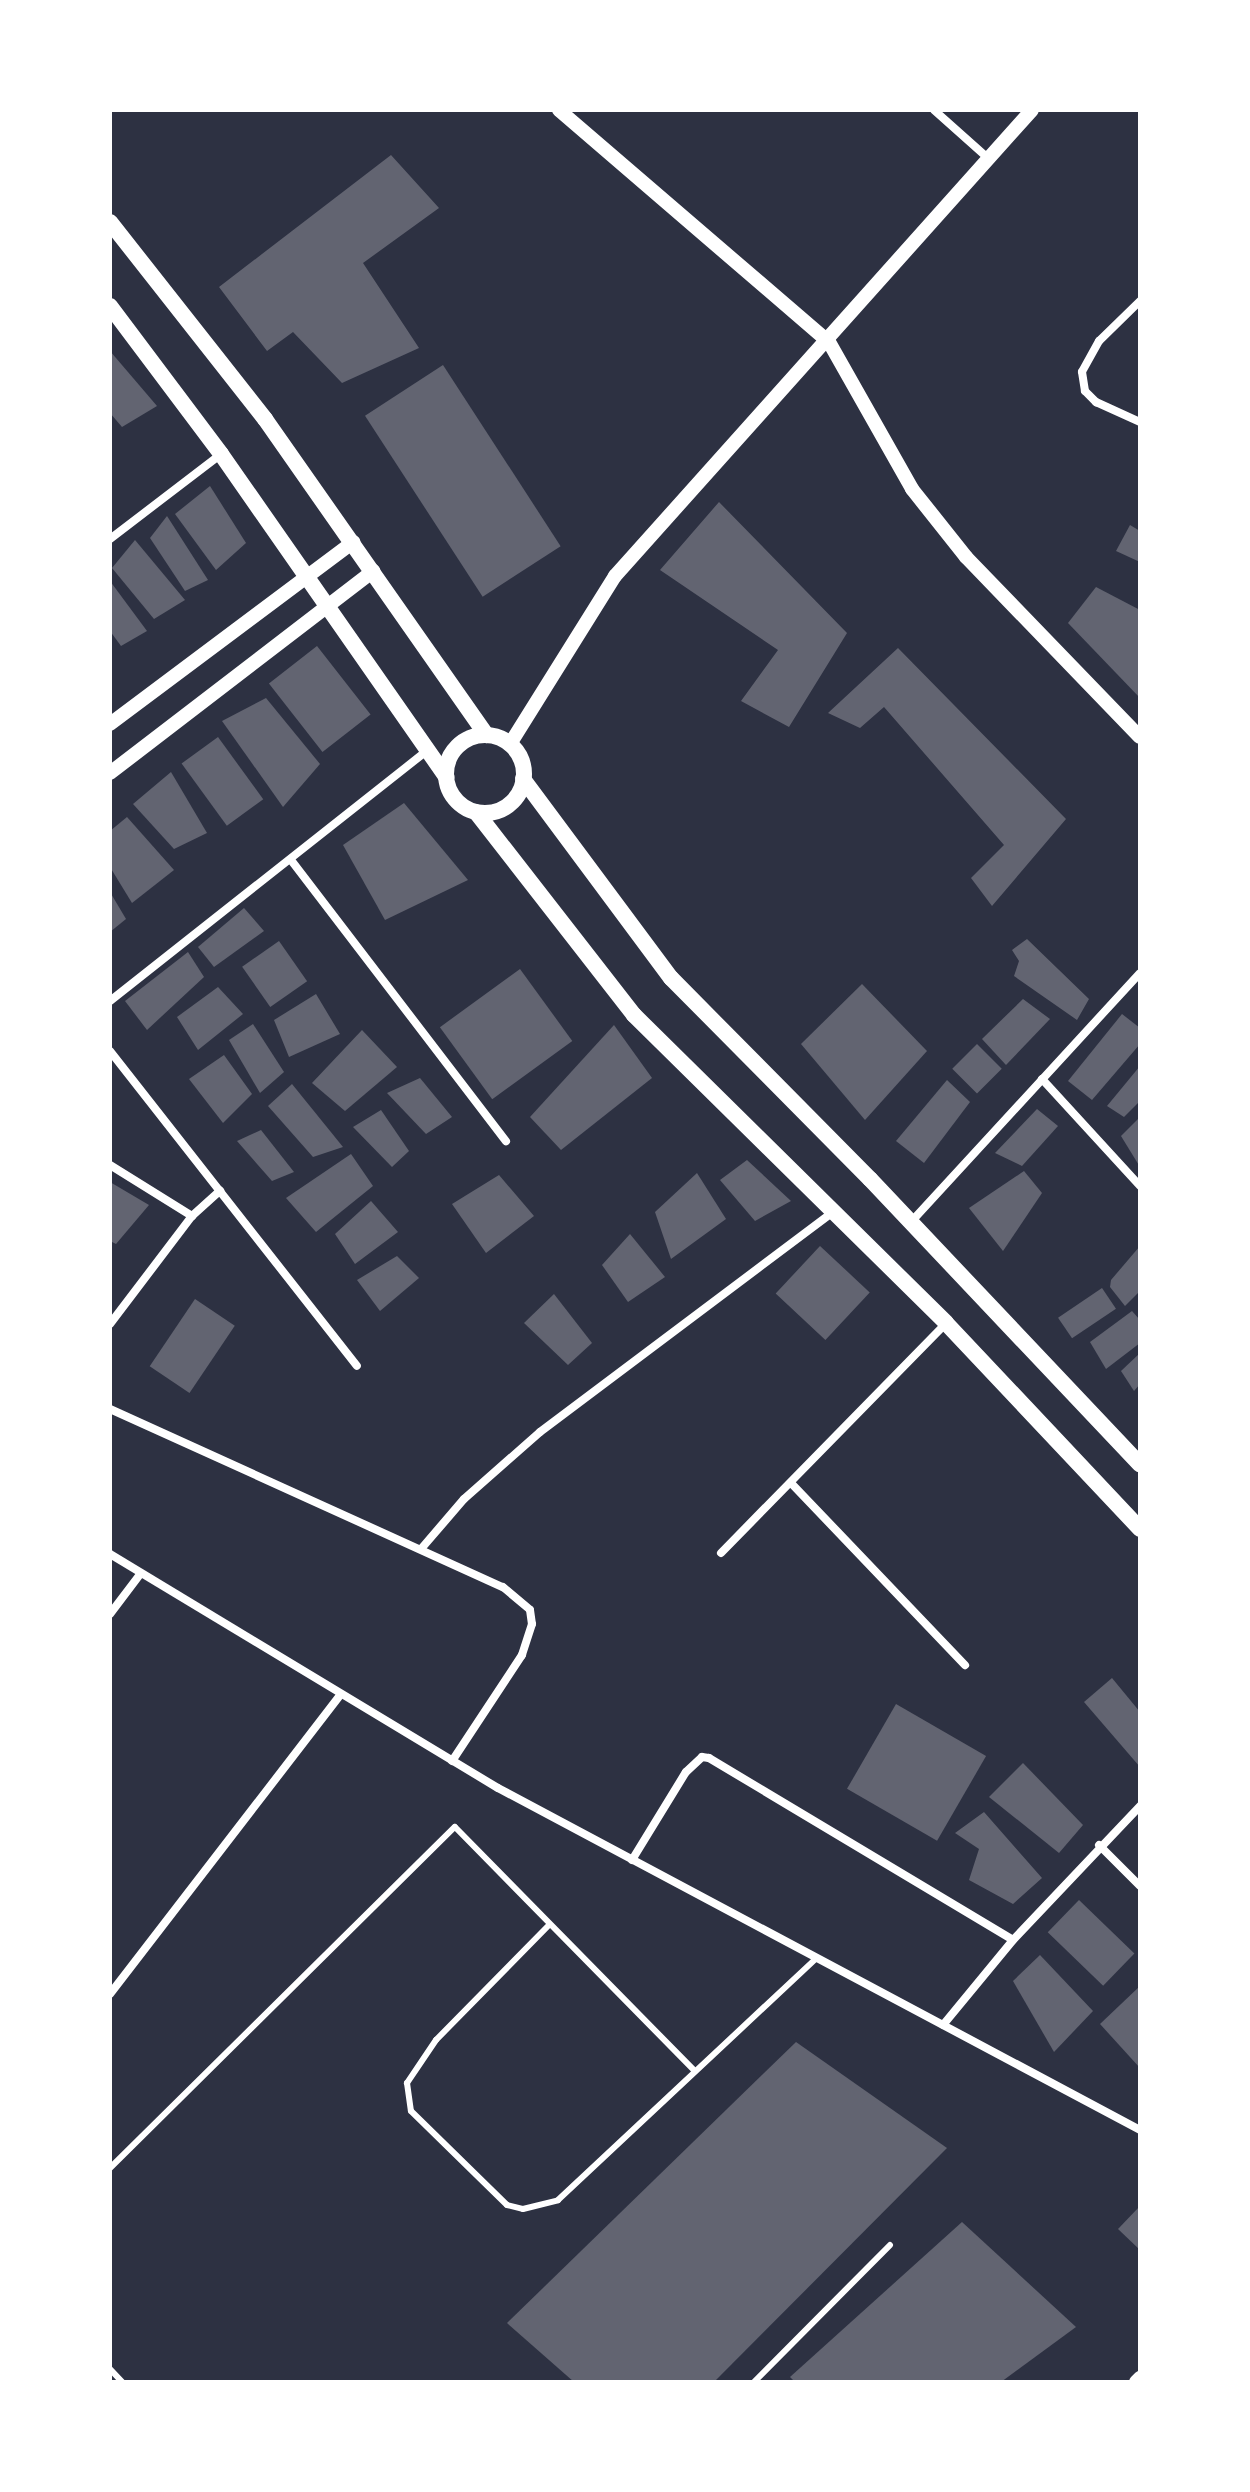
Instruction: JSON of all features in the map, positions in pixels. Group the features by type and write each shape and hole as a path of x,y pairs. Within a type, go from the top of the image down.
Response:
{"main road":[{"path":"110,222 265,419 486,735"},
{"path":"110,306 221,454 430,749 455,799 476,812 634,1015 946,1323 1140,1529"},
{"path":"446,777 453,752 473,737 486,735 510,744 523,766 523,779 512,802 489,813 476,812"},
{"path":"523,779 671,978 911,1222 1140,1465"}],"street":[{"path":"559,110 829,342 912,489 966,557 1140,737"},
{"path":"934,110 989,159"},
{"path":"510,744 615,576 829,342 1032,110"},
{"path":"1140,301 1099,341 1082,372 1085,391 1096,402 1140,422"},
{"path":"110,539 221,454"},
{"path":"110,724 353,542"},
{"path":"110,773 373,571"},
{"path":"110,1001 430,749"},
{"path":"291,860 506,1141"},
{"path":"911,1222 1140,973"},
{"path":"110,1051 357,1366"},
{"path":"1042,1079 1140,1186"},
{"path":"110,1165 192,1216"},
{"path":"110,1324 192,1216 220,1191"},
{"path":"421,1549 464,1499 540,1432 833,1212"},
{"path":"721,1553 946,1323"},
{"path":"110,1409 503,1587 530,1610 532,1624 522,1655 452,1761"},
{"path":"791,1483 965,1665"},
{"path":"110,1554 452,1761 1140,2130"},
{"path":"110,1614 141,1573"},
{"path":"110,1994 340,1695"},
{"path":"632,1860 686,1772 702,1757 709,1758 1013,1940"},
{"path":"943,2025 1013,1940 1099,1845 1140,1806"},
{"path":"1099,1845 1140,1886"}],"lane":[{"path":"110,2168 455,1827 695,2071"},
{"path":"549,1925 436,2040 407,2083 411,2111 463,2166 507,2205 540,2208 558,2200 817,1958"},
{"path":"754,2382 890,2245"},
{"path":"110,2369 122,2382"}],"building":[{"path":"391,155 439,208 363,263 419,348 342,383 293,332 267,351 219,287"},
{"path":"110,351 157,406 122,427 110,413"},
{"path":"443,365 561,546 483,597 365,416"},
{"path":"210,486 246,543 216,570 175,514"},
{"path":"719,502 847,633 789,727 741,701 778,650 660,570"},
{"path":"167,516 208,580 185,591 150,538"},
{"path":"1130,525 1140,531 1140,562 1116,551"},
{"path":"135,540 185,600 154,619 112,568"},
{"path":"110,581 147,631 121,646 110,631"},
{"path":"1096,587 1140,610 1140,698 1068,623"},
{"path":"317,646 371,715 322,752 269,684"},
{"path":"898,648 1066,819 992,906 971,878 1004,845 884,707 860,728 828,713"},
{"path":"266,698 320,764 283,807 222,721"},
{"path":"218,737 263,799 227,826 182,763"},
{"path":"171,772 207,833 174,849 133,804"},
{"path":"404,803 468,880 385,920 343,845"},
{"path":"127,817 174,870 132,903 110,867 110,831"},
{"path":"110,892 126,919 110,932"},
{"path":"244,908 264,931 214,967 198,947"},
{"path":"1027,939 1089,999 1077,1020 1014,976 1019,961 1012,950"},
{"path":"279,941 307,981 270,1007 242,967"},
{"path":"188,952 204,977 147,1030 125,1001"},
{"path":"520,969 572,1041 492,1099 440,1027"},
{"path":"862,984 927,1051 865,1120 801,1044"},
{"path":"218,987 243,1014 198,1050 177,1017"},
{"path":"316,994 340,1034 289,1057 274,1020"},
{"path":"1023,999 1050,1019 1006,1065 982,1039"},
{"path":"1122,1014 1140,1028 1140,1044 1092,1100 1068,1081"},
{"path":"253,1024 284,1072 260,1093 229,1040"},
{"path":"614,1025 652,1078 561,1150 530,1117"},
{"path":"362,1030 397,1067 345,1111 312,1083"},
{"path":"977,1044 1002,1069 977,1093 952,1069"},
{"path":"224,1055 252,1094 223,1123 189,1079"},
{"path":"1140,1066 1140,1101 1124,1117 1107,1106"},
{"path":"420,1078 452,1117 426,1134 387,1093"},
{"path":"947,1080 970,1102 924,1163 896,1141"},
{"path":"292,1084 343,1147 313,1157 268,1106"},
{"path":"1037,1109 1058,1126 1022,1166 995,1153"},
{"path":"381,1110 409,1151 392,1167 353,1127"},
{"path":"1140,1117 1140,1167 1121,1136"},
{"path":"261,1130 294,1172 272,1181 237,1141"},
{"path":"351,1154 373,1186 316,1232 286,1198"},
{"path":"747,1160 791,1201 755,1221 720,1180"},
{"path":"1024,1171 1042,1193 1003,1251 969,1208"},
{"path":"697,1173 726,1219 671,1259 655,1212"},
{"path":"499,1175 534,1216 486,1253 452,1204"},
{"path":"110,1182 149,1205 116,1244 110,1241"},
{"path":"371,1201 398,1232 355,1264 335,1234"},
{"path":"630,1234 665,1277 628,1302 602,1265"},
{"path":"820,1246 870,1292 825,1340 776,1294"},
{"path":"1140,1246 1140,1291 1125,1306 1110,1287 1111,1280"},
{"path":"397,1256 419,1278 380,1311 357,1280"},
{"path":"1102,1288 1116,1309 1072,1338 1058,1318"},
{"path":"554,1294 592,1343 568,1365 524,1323"},
{"path":"195,1299 235,1326 189,1393 150,1366"},
{"path":"1132,1311 1140,1320 1140,1343 1106,1369 1090,1342"},
{"path":"1140,1353 1140,1384 1134,1391 1121,1371"},
{"path":"1112,1678 1140,1712 1140,1767 1084,1702"},
{"path":"896,1704 986,1756 937,1841 847,1789"},
{"path":"1023,1763 1083,1825 1059,1853 989,1797"},
{"path":"984,1812 1042,1878 1013,1904 969,1880 979,1849 955,1833"},
{"path":"1079,1900 1134,1953 1103,1986 1048,1932"},
{"path":"1040,1955 1093,2011 1054,2052 1013,1981"},
{"path":"1140,1986 1140,2068 1100,2024"},
{"path":"796,2042 947,2148 714,2382 574,2382 507,2323"},
{"path":"1140,2206 1140,2250 1118,2229"},
{"path":"962,2222 1076,2327 1001,2382 795,2382 790,2377"}]}
